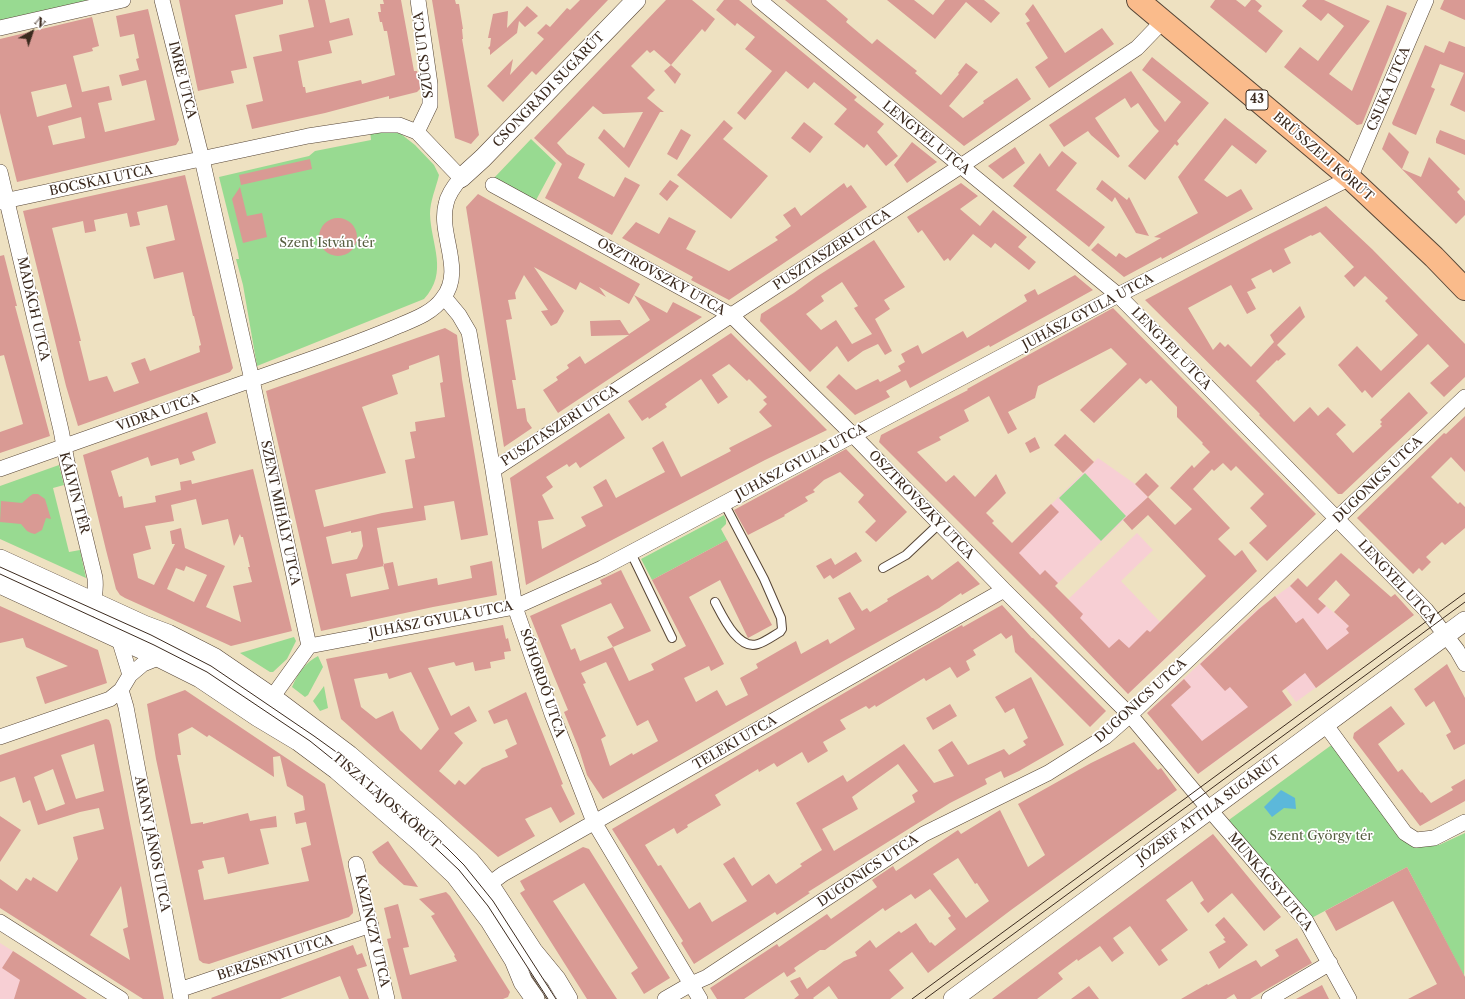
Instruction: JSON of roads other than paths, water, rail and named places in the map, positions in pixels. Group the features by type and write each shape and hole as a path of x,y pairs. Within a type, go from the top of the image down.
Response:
{"main road":[{"name":"BRÜSSZELI KÖRÚT","path":"1139,0 1350,178 1434,257 1465,289"}],"street":[{"path":"0,28 123,0"},
{"name":"IMRE UTCA","path":"162,0 202,160"},
{"name":"SZŰCS UTCA","path":"417,132 430,105 430,84 418,0"},
{"name":"CSONGRÁDI SUGÁRÚT","path":"461,178 483,158 636,0"},
{"name":"LENGYEL UTCA","path":"759,0 1118,295 1426,610 1458,650 1465,664"},
{"name":"CSUKA UTCA","path":"1350,178 1426,0"},
{"name":"PUSZTASZERI UTCA","path":"493,470 961,166 1138,48 1163,21"},
{"path":"399,125 417,132 461,178 450,193 445,208 445,226 452,275 444,298 422,316 361,341 252,380 202,160 319,134 368,126 399,125"},
{"name":"BOCSKAI UTCA","path":"4,201 202,160"},
{"name":"MADÁCH UTCA","path":"0,172 4,201 64,447"},
{"name":"JUHÁSZ GYULA UTCA","path":"309,646 515,607 602,568 1118,295 1350,178"},
{"name":"OSZTROVSZKY UTCA","path":"493,185 731,315 853,435 1004,590 1130,715 1209,809"},
{"name":"SÓHORDÓ UTCA","path":"444,298 459,315 469,332 515,607 552,714 594,822 700,999"},
{"name":"VIDRA UTCA","path":"64,447 252,380"},
{"name":"SZENT MIHÁLY UTCA","path":"252,380 309,646"},
{"name":"DUGONICS UTCA","path":"665,999 714,973 924,834 1048,773 1104,737 1130,715 1465,398"},
{"name":"KÁLVIN TÉR","path":"0,469 64,447 96,578 96,587 85,611"},
{"name":"TISZA LAJOS KÖRÚT","path":"0,560 85,611 119,639 162,650 200,678 265,707"},
{"name":"TISZA LAJOS KÖRÚT","path":"0,584 85,611 105,619 119,639"},
{"name":"TELEKI UTCA","path":"484,894 503,874 1004,590"},
{"name":"TISZA LAJOS KÖRÚT","path":"85,611 144,625 168,634 215,658 298,741 337,770 450,871 484,894 556,979 568,999"},
{"name":"JÓZSEF ATTILA SUGÁRÚT","path":"953,999 1465,621"},
{"path":"144,625 162,650"},
{"path":"119,639 130,676"},
{"path":"265,707 309,646"},
{"path":"0,737 110,699 121,690 130,676 162,650 194,647"},
{"name":"ARANY JÁNOS UTCA","path":"121,690 126,707 180,994"},
{"path":"1325,724 1404,834 1416,840 1434,838 1465,822"},
{"name":"MUNKÁCSY UTCA","path":"1209,809 1306,921 1349,999"},
{"name":"KAZINCZY UTCA","path":"356,864 387,999"},
{"name":"TISZA LAJOS KÖRÚT","path":"484,894 523,982 535,999"},
{"path":"0,922 122,999"},
{"name":"BERZSENYI UTCA","path":"180,994 371,926"},
{"path":"1269,999 1330,964"}],"lane":[{"path":"715,602 729,628 742,641 757,644 780,632 782,629 781,618 764,579 724,503"},
{"path":"883,568 906,555 939,524"},
{"path":"631,553 672,638"},
{"name":"TISZA LAJOS KÖRÚT","path":"0,571 85,611"},
{"name":"TISZA LAJOS KÖRÚT","path":"105,619 162,650"},
{"name":"TISZA LAJOS KÖRÚT","path":"265,707 346,765 426,834 461,867 484,894 552,999"}],"water":[{"path":"1281,790 1295,798 1296,809 1284,808 1272,817 1264,807"}],"tram line":[{"path":"0,567 151,635 211,666 346,759 447,848 464,865 493,901 556,999"},
{"path":"0,574 154,645 207,672 310,741 424,837 459,870 488,906 548,999"},
{"path":"912,999 1465,593"},
{"path":"925,999 1465,602"}],"park label":[{"name":"Szent István tér","path":"327,243"},
{"name":"Szent György tér","path":"1321,836"}]}
